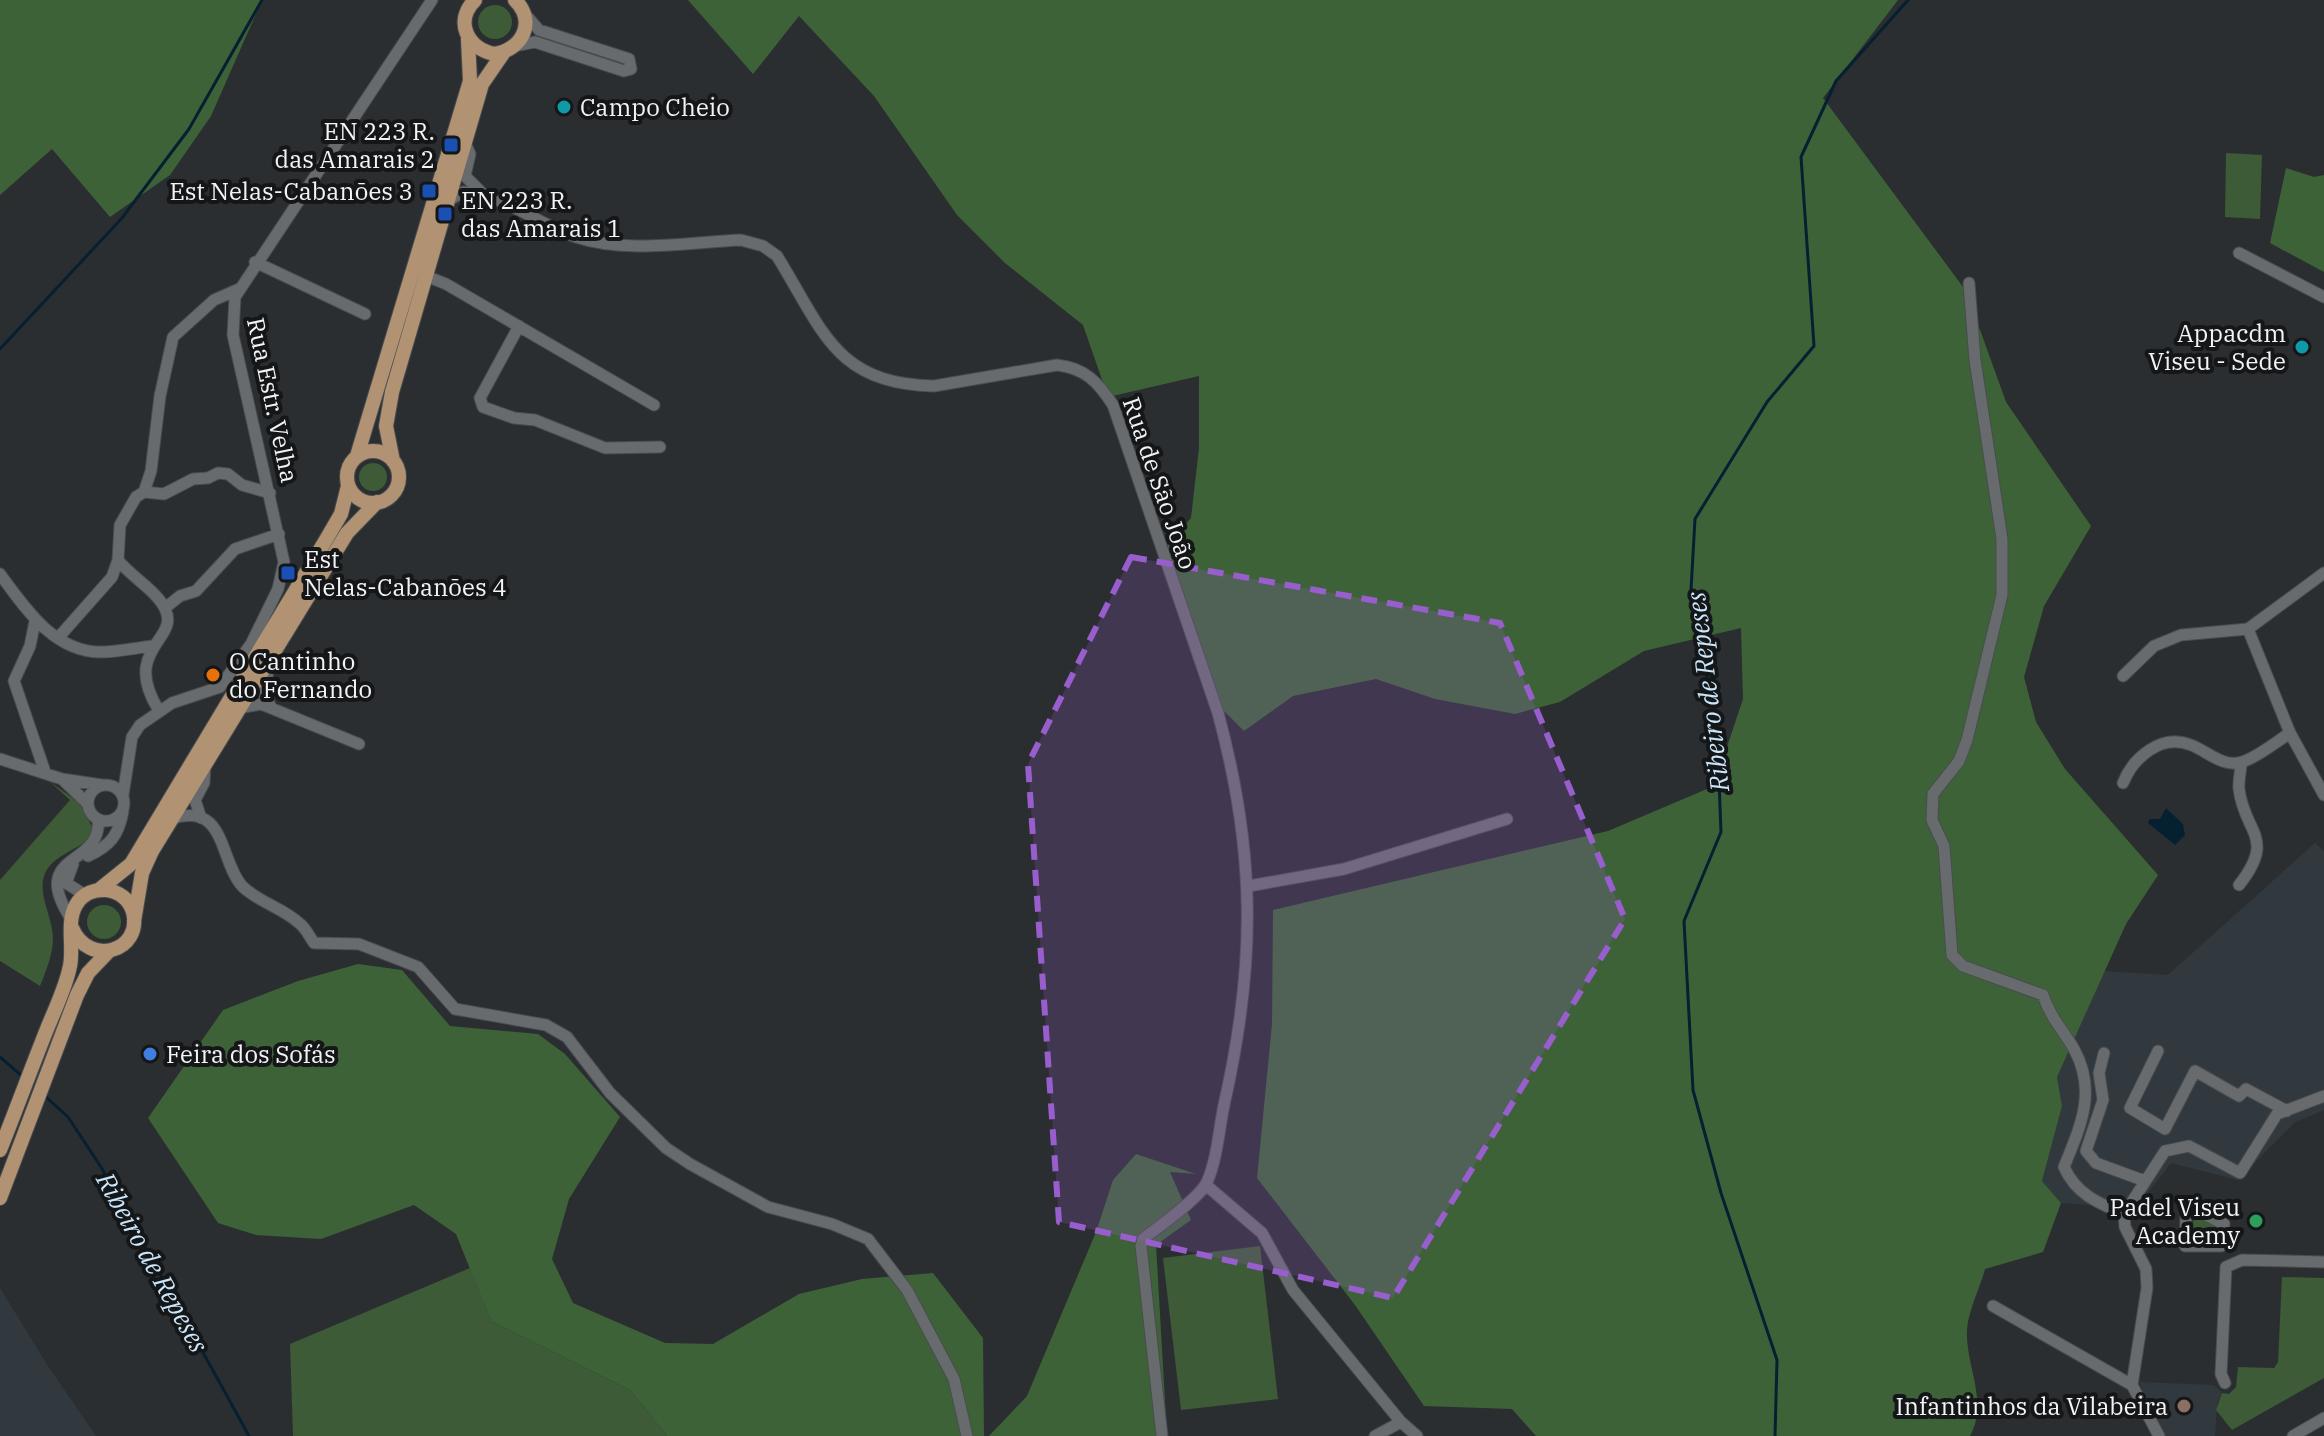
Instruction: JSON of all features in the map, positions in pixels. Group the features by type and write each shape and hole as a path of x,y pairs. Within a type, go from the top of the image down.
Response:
{"main road":[{"path":"0,1198 77,995 88,973 109,951 127,940 134,921 142,873 205,763 231,708 239,683 341,514 348,486 348,470 357,456 470,81 464,21 475,0"},
{"path":"348,486 363,501 377,502 385,500 397,486 398,469 393,461 386,416 482,84 525,31 520,4"},
{"path":"468,39 484,52 510,49"},
{"path":"357,456 372,451 393,461"},
{"path":"0,1150 70,966 72,924 78,901 100,889 131,864 231,708 270,656 354,523 377,502"},
{"path":"100,889 111,890 128,901 134,921"},
{"path":"72,924 82,944 109,951"}],"street":[{"name":"Rua Estr. Velha","path":"220,687 251,644 278,589 284,562 233,335 232,314 239,289 432,0"},
{"path":"510,49 535,42 624,71 631,69 629,59 539,30 520,4"},
{"path":"465,143 470,154 465,176 486,196"},
{"path":"449,200 463,192 486,196"},
{"name":"Rua de São João","path":"486,196 577,238 634,244 741,240 763,246 777,256 837,352 866,373 914,386 934,386 1057,365 1072,366 1099,385 1113,405 1218,713 1230,756 1249,886 1248,962 1232,1069 1206,1185"},
{"path":"2239,253 2324,297"},
{"path":"255,262 365,314"},
{"path":"426,276 654,405"},
{"path":"1969,283 1975,360 2002,539 2002,595 1967,740 1959,761 1933,794 1932,820 1944,846 1952,955 1963,966 2043,995 2050,1017 2072,1046 2086,1074 2086,1112 2064,1167 2072,1184 2096,1203 2124,1214"},
{"path":"58,638 112,577 118,560 124,512 144,492 151,471 160,396 173,337 214,300 239,289"},
{"path":"519,326 480,398 483,407 514,418 535,420 605,448 660,447"},
{"path":"144,492 164,494 193,479 208,478 218,473 228,474 242,485 270,493"},
{"path":"165,608 180,596 196,591 235,549 279,534"},
{"path":"118,560 165,608 168,619 164,635 152,646 145,664 147,691 158,709"},
{"path":"2123,676 2154,646 2181,635 2248,629 2324,573"},
{"path":"0,574 35,621 58,638 82,649 101,652 152,646"},
{"path":"35,621 30,646 14,681 45,772"},
{"path":"2248,629 2290,733 2324,795"},
{"path":"270,656 270,677 264,694 272,707"},
{"path":"85,895 66,883 69,870 75,862 110,844 120,831 132,737 158,709 191,694 239,683"},
{"path":"220,687 231,708 261,704 272,707 359,744"},
{"path":"2123,783 2131,764 2160,744 2188,743 2217,760 2241,763 2290,733"},
{"path":"0,759 62,779 114,786 123,795"},
{"path":"205,763 204,783 195,800 201,818 221,838 240,883 299,922 314,943 359,944 412,964 423,971 449,1004 463,1013 501,1016 556,1030 567,1037 626,1108 666,1148 768,1207 824,1221 868,1239 907,1290 954,1379 967,1436"},
{"path":"2239,885 2253,866 2258,838 2239,790 2241,763"},
{"path":"62,779 88,804 98,819 99,835 93,846 70,859 59,878 61,903 72,924"},
{"path":"88,804 91,792 102,785"},
{"path":"98,819 109,821 123,811"},
{"path":"171,819 188,815 201,818"},
{"path":"1249,886 1344,869 1507,819"},
{"path":"2158,1051 2130,1108 2165,1129 2195,1071 2239,1096 2246,1089 2287,1111"},
{"path":"2104,1053 2099,1073 2103,1100 2086,1151 2096,1163 2145,1181"},
{"path":"2132,1385 2147,1288 2146,1269 2125,1227 2124,1214 2145,1181 2165,1151 2189,1146 2240,1173 2277,1114 2324,1096"},
{"path":"1162,1436 1141,1246 1143,1239 1206,1185 1262,1233 1293,1290 1401,1422 1417,1436"},
{"path":"2198,1210 2224,1224 2224,1243 2211,1246 2185,1246 2187,1213 2198,1210"},
{"path":"2224,1231 2234,1256 2242,1260"},
{"path":"2211,1246 2221,1254 2226,1267 2221,1374 2225,1383"},
{"path":"2226,1267 2242,1260 2324,1262"},
{"path":"1993,1306 2132,1385 2159,1436"},
{"path":"2293,1436 2324,1418"},
{"path":"1375,1436 1401,1422"}],"highlighted area":[{"path":"1131,557 1500,623 1625,919 1393,1298 1059,1222 1028,764"}],"shaded area":[{"path":"2315,843 2324,851 2324,1110 2295,1122 2238,1180 2171,1163 2136,1208 2061,1203 2042,1181 2062,1106 2057,1077 2103,971 2168,975"},
{"path":"0,1288 48,1366 96,1436 0,1436"},
{"name":"Infantinhos da Vilabeira","path":"2139,1382 2214,1385 2222,1393 2217,1403 2215,1436 2163,1436"}],"green space":[{"path":"0,0 262,0 211,116 170,175 110,217 52,149 0,195"},
{"path":"688,0 1898,0 1823,98 1966,291 2006,402 2091,526 2044,606 2024,677 2036,722 2065,769 2158,875 2126,924 2057,1077 2062,1106 2042,1181 2061,1203 2043,1252 1985,1269 1972,1307 1967,1343 1977,1410 1970,1436 1536,1436 1512,1409 1424,1406 1355,1305 1257,1178 1272,1024 1273,910 1608,831 1714,786 1743,699 1741,628 1644,651 1560,702 1515,714 1435,699 1376,679 1293,696 1244,731 1217,704 1160,554 1191,518 1199,448 1199,376 1108,397 1083,325 1005,263 957,215 874,96 799,16 753,74"},
{"path":"495,5 507,10 512,22 507,34 495,39 483,34 478,22 483,10"},
{"path":"2226,153 2262,155 2260,219 2225,217"},
{"path":"2286,168 2314,177 2324,175 2324,272 2270,243"},
{"path":"373,463 383,467 387,477 383,487 373,491 363,487 359,477 363,467"},
{"path":"49,781 82,805 94,832 54,862 44,876 44,899 53,938 40,986 0,961 0,880 70,800"},
{"path":"104,905 116,910 121,922 116,934 104,939 92,934 87,922 92,910"},
{"path":"358,964 402,970 450,1026 538,1034 565,1054 620,1117 569,1199 552,1259 573,1303 665,1343 713,1344 799,1294 862,1279 933,1273 983,1338 984,1436 667,1436 630,1390 491,1321 456,1234 414,1205 321,1239 256,1235 218,1223 148,1118 223,1010 298,981"},
{"path":"1136,1154 1196,1174 1170,1172 1191,1220 1156,1245 1167,1436 989,1436 1027,1396 1096,1232 1113,1180"},
{"path":"2194,1215 2222,1229 2222,1241 2191,1241"},
{"path":"1260,1246 1278,1399 1181,1410 1163,1258"},
{"path":"470,1268 491,1321 630,1390 667,1436 293,1436 290,1344"},
{"path":"2282,1277 2324,1278 2324,1378 2232,1430 2216,1410 2222,1393 2229,1394 2236,1387 2238,1367 2274,1368 2278,1362"}],"water":[{"path":"2166,808 2183,824 2185,835 2175,845 2148,823 2150,819 2160,819"}],"waterway":[{"path":"0,349 122,218 189,129 262,0"},
{"name":"Ribeiro de Repeses","path":"1775,1436 1777,1360 1721,1193 1693,1090 1684,921 1721,832 1717,730 1691,590 1695,519 1767,402 1814,346 1801,157 1836,81 1908,0"},
{"path":"0,1057 23,1077"},
{"name":"Ribeiro de Repeses","path":"45,1096 68,1117 101,1167 249,1436"}],"place":[{"name":"Campo Cheio","path":"564,107"},
{"name":"EN 223 R. das Amarais 2","path":"451,145"},
{"name":"Est Nelas-Cabanões 3","path":"429,191"},
{"name":"EN 223 R. das Amarais 1","path":"445,214"},
{"name":"Appacdm Viseu - Sede","path":"2302,347"},
{"name":"Est Nelas-Cabanões 4","path":"288,573"},
{"name":"O Cantinho do Fernando","path":"213,675"},
{"name":"Feira dos Sofás","path":"150,1054"},
{"name":"Padel Viseu Academy","path":"2256,1221"},
{"name":"Infantinhos da Vilabeira","path":"2184,1406"}]}
